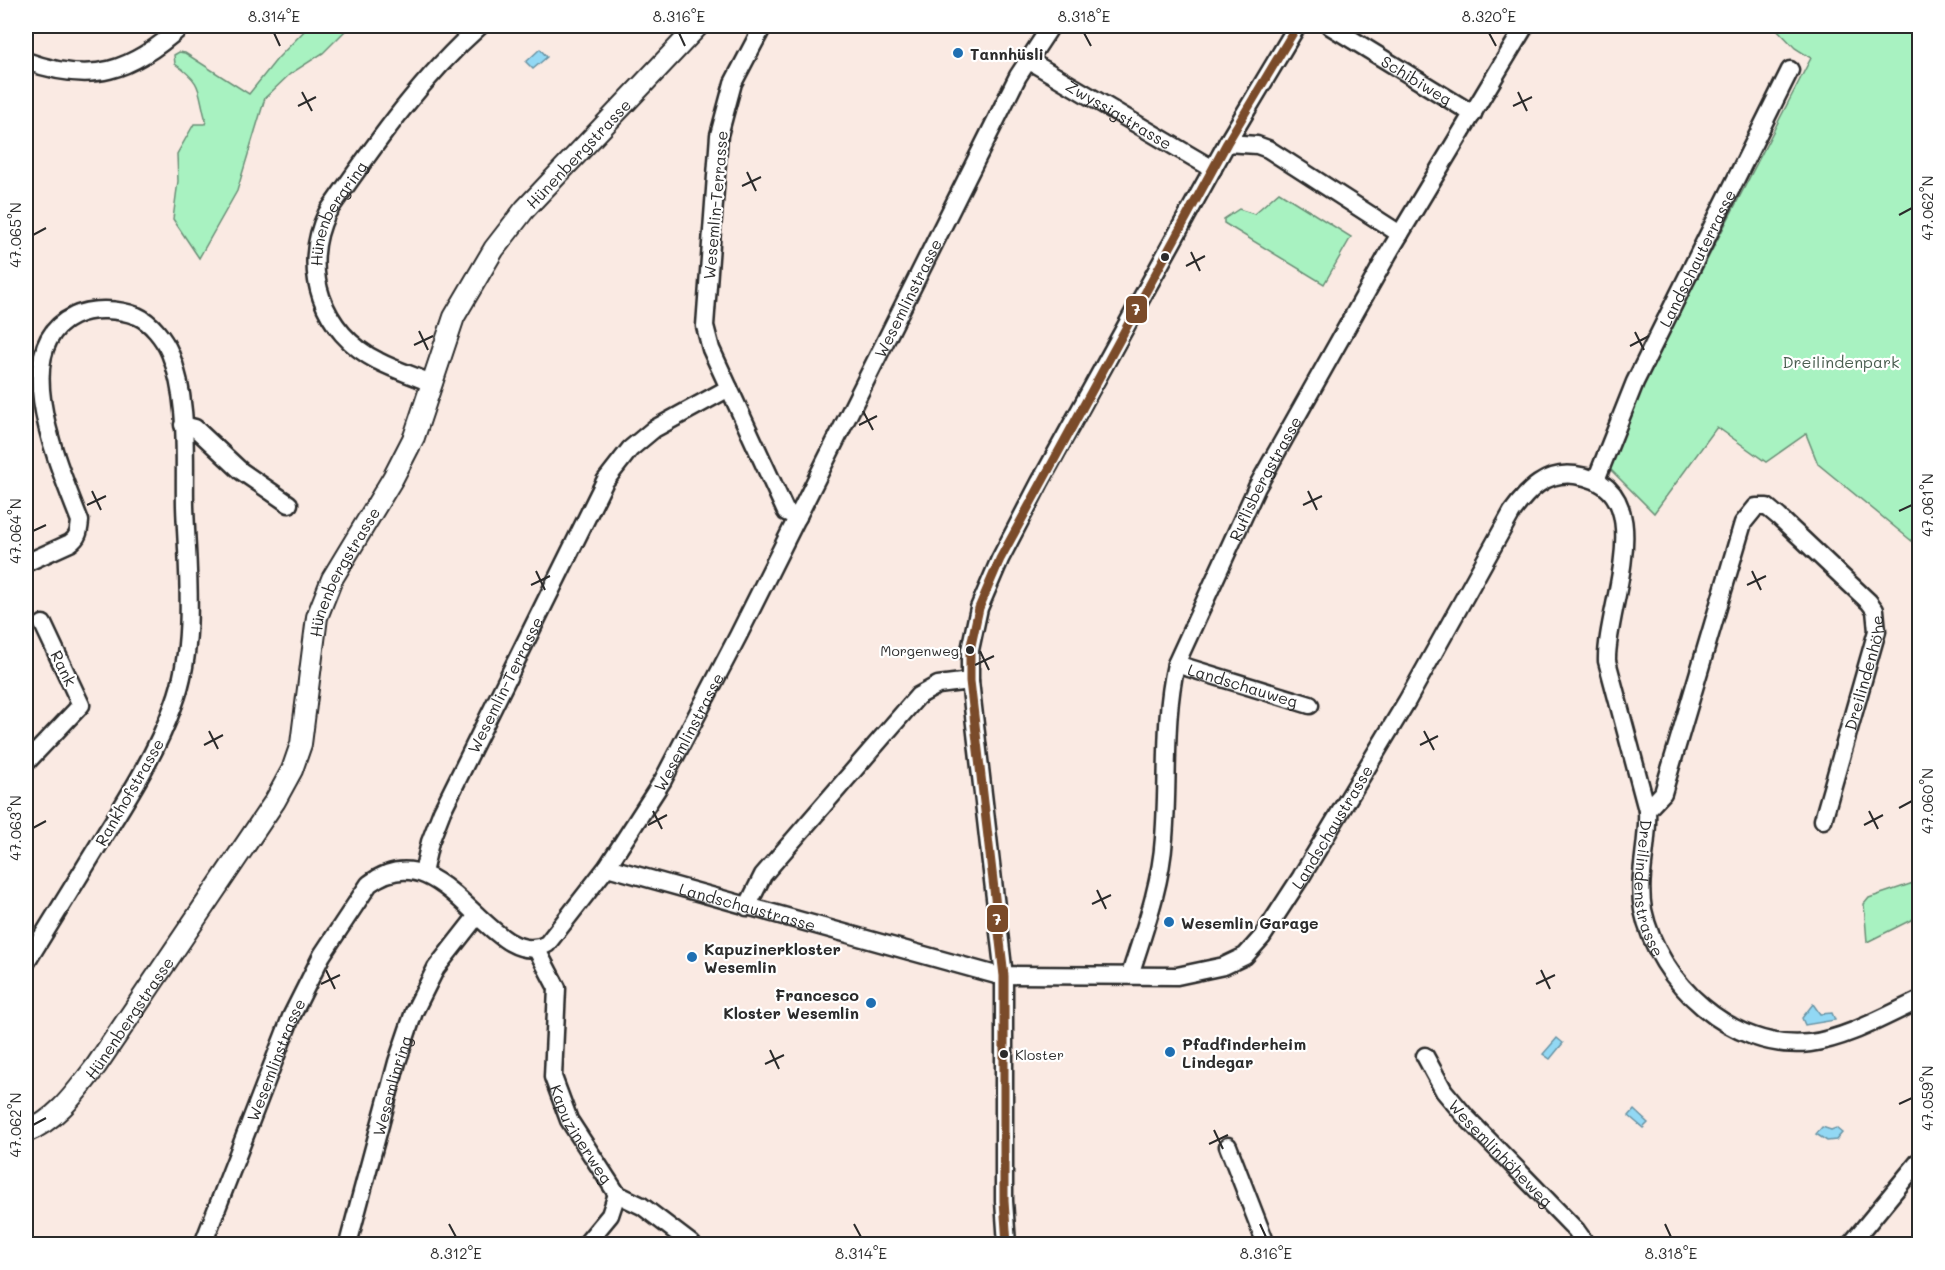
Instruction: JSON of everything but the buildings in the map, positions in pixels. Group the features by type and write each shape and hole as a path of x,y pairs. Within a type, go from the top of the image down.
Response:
{"street":[{"path":"26,61 54,71 114,70 140,58 182,26"},
{"name":"Hünenbergring","path":"434,384 376,361 347,339 327,315 316,287 315,260 320,227 327,213 399,112 430,74 480,26"},
{"name":"Hünenbergstrasse","path":"26,1132 47,1121 64,1107 96,1066 276,801 292,770 301,744 316,617 332,579 393,478 414,437 434,384 454,318 495,249 525,208 562,167 698,26"},
{"name":"Wesemlin-Terrasse","path":"763,26 733,83 719,135 705,326 711,349 786,512 798,517"},
{"name":"Wesemlinstrasse","path":"537,950 547,944 607,867 663,780 1028,60 1051,26"},
{"path":"1007,1245 1004,1201 1004,976 970,681 970,650 979,608 1000,559 1040,482 1227,143 1297,26"},
{"name":"Schibiweg","path":"1330,26 1473,114"},
{"name":"Ruflisbergstrasse","path":"1130,975 1147,921 1163,849 1166,738 1170,691 1176,664 1257,487 1400,234 1525,26"},
{"name":"Zwyssigstrasse","path":"1028,60 1213,169"},
{"name":"Landschauterrasse","path":"1596,480 1635,382 1790,70"},
{"path":"1227,143 1257,145 1268,149 1400,234"},
{"name":"Rankhofstrasse","path":"26,563 70,543 76,538 80,521 44,422 42,367 51,332 68,318 79,313 125,311 144,319 158,333 169,351 178,379 183,425 188,599 186,649 177,697 162,737 143,773 26,963"},
{"name":"Wesemlin-Terrasse","path":"423,873 430,842 442,811 605,481 630,449 654,429 729,388"},
{"path":"183,425 195,428 241,471 289,504"},
{"name":"Landschaustrasse","path":"607,867 950,964 1004,976 1177,976 1224,966 1245,956 1262,937 1301,877 1407,701 1512,512 1528,490 1545,480 1565,473 1596,480"},
{"path":"1596,480 1616,498 1625,519 1624,555 1606,640 1606,661 1647,810"},
{"name":"Dreilindenstrasse","path":"1756,507 1743,523 1663,793 1647,810 1648,830 1640,881 1643,910 1655,948 1668,971 1698,1003 1732,1027 1769,1041 1809,1043 1842,1035 1920,1000"},
{"name":"Dreilindenhöhe","path":"1756,507 1767,507 1787,524 1869,602 1877,620 1877,631 1823,820"},
{"name":"Rank","path":"26,763 81,705 43,624"},
{"name":"Landschauweg","path":"1176,664 1310,705"},
{"path":"747,907 762,875 918,696 938,685 970,681"},
{"name":"Wesemlinstrasse","path":"203,1245 291,1017 322,955 369,884 379,876 400,870 423,873"},
{"path":"423,873 440,882 476,917 514,943 527,950 537,950"},
{"name":"Wesemlinring","path":"348,1245 397,1062 414,1012 436,968 476,917"},
{"name":"Kapuzinerweg","path":"537,950 557,988 553,1077 558,1095 584,1145 617,1194 642,1206 692,1245"},
{"name":"Wesemlinhöheweg","path":"1425,1056 1444,1091 1465,1116 1587,1244"},
{"path":"1228,1146 1266,1245"},
{"path":"1851,1245 1920,1160"},
{"path":"586,1245 610,1215 617,1194"}],"green space":[{"path":"309,26 350,26 323,53 290,74 265,98 237,191 199,258 173,219 178,181 177,154 194,124 205,124 206,121 198,88 191,77 175,64 174,55 179,52 185,53 249,94 277,59"},
{"name":"Dreilindenpark","path":"1774,26 1919,26 1919,547 1818,464 1806,434 1766,462 1717,427 1654,513 1607,466 1639,392 1811,58 1795,48"},
{"path":"1279,192 1351,237 1324,284 1224,223 1224,219 1239,209 1254,214"},
{"path":"1919,881 1919,916 1867,942 1864,904 1869,898"}],"water":[{"path":"540,49 547,57 533,69 526,62"},
{"path":"1813,1004 1820,1014 1832,1013 1835,1020 1805,1025 1802,1018"},
{"path":"1557,1038 1563,1043 1550,1059 1543,1054"},
{"path":"1634,1110 1648,1123 1643,1128 1629,1116"},
{"path":"1822,1127 1831,1130 1836,1128 1842,1133 1836,1140 1827,1141 1816,1134"}],"transit line":[{"name":"7","path":"1007,1244 1004,1201 1004,976 970,681 970,650 979,608 1000,559 1227,143 1297,26"}],"place":[{"name":"Tannhüsli","path":"958,53"},
{"name":"Morgenweg","path":"970,650"},
{"name":"Wesemlin Garage","path":"1169,922"},
{"name":"Kapuzinerkloster Wesemlin","path":"692,957"},
{"name":"Francesco Kloster Wesemlin","path":"871,1003"},
{"name":"Pfadfinderheim Lindegar","path":"1170,1052"},
{"name":"Kloster","path":"1004,1054"}]}
